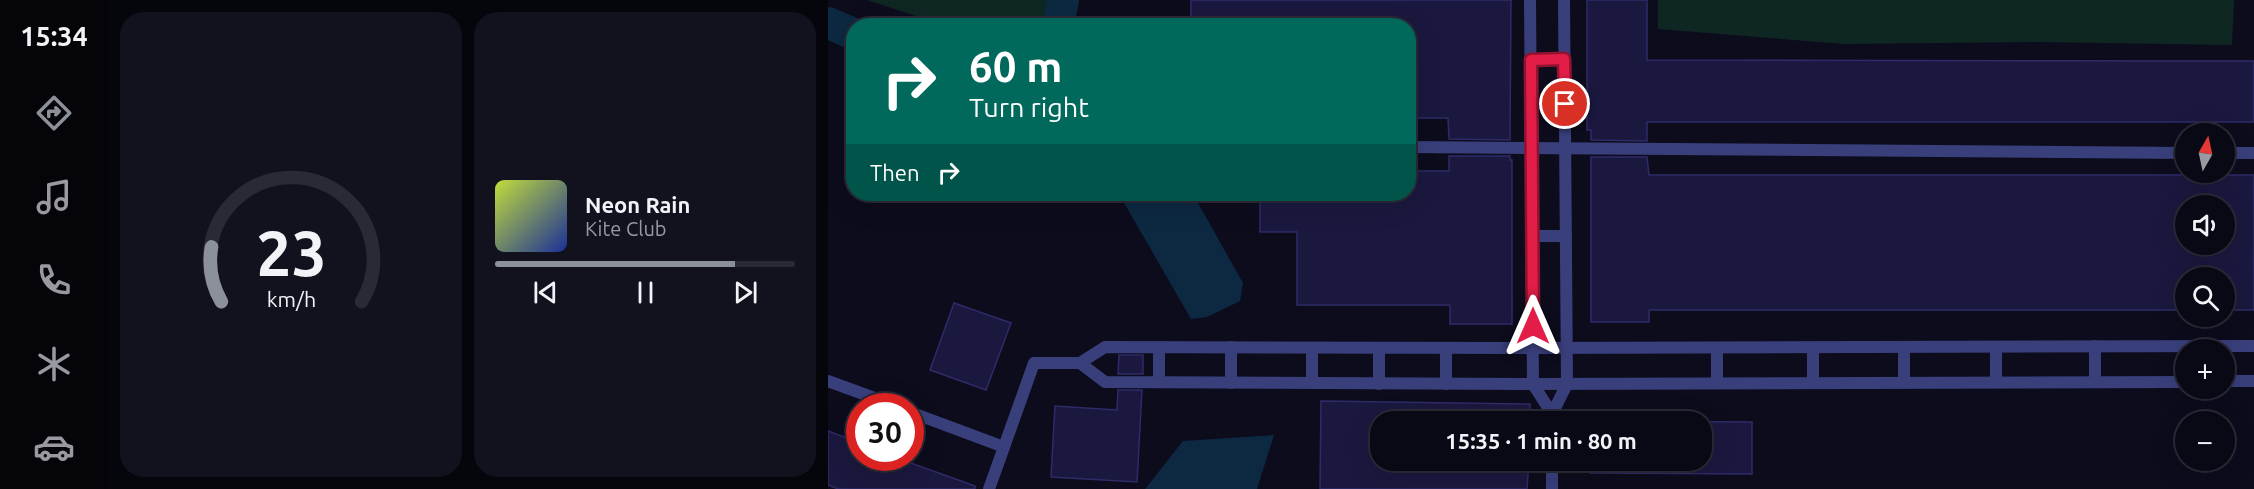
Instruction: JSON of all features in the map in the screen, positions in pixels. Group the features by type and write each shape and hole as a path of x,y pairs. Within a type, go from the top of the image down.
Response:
{"street":[{"path":"1530,0 1533,384 1548,411"},
{"path":"1555,411 1567,384 1564,0"},
{"path":"1531,60 1564,59"},
{"path":"1416,147 2175,153"},
{"path":"2235,153 2254,153"},
{"path":"1532,236 1566,236"},
{"path":"2095,346 2095,382"},
{"path":"2235,347 2254,346"},
{"path":"989,489 1034,363 1080,363 1105,347 2175,348"},
{"path":"1159,347 1159,382"},
{"path":"1231,347 1231,383"},
{"path":"1904,347 1904,382"},
{"path":"1996,347 1996,382"},
{"path":"1312,348 1312,383"},
{"path":"1379,348 1379,384"},
{"path":"1446,348 1446,384"},
{"path":"1717,348 1717,383"},
{"path":"1813,348 1813,383"},
{"path":"1080,363 1105,382 1567,384 2175,382"},
{"path":"828,381 861,393"},
{"path":"2235,381 2254,381"},
{"path":"924,417 1004,447"},
{"path":"1552,471 1552,489"}],"green space":[{"path":"867,0 1050,0 1047,18 922,18"},
{"path":"1658,0 2234,0 2232,45 2039,42 1844,44 1658,29"}],"water":[{"path":"1123,201 1197,201 1243,283 1240,301 1207,317 1191,319"},
{"path":"1274,435 1257,489 1145,489 1183,441"}],"building":[{"path":"1191,0 1511,0 1510,140 1449,139 1448,118 1416,118 1416,18 1191,18"},
{"path":"1587,0 1647,0 1647,60 2254,61 2254,122 1647,122 1647,141 1591,140 1591,130 1587,130"},
{"path":"1449,156 1510,156 1512,160 1512,324 1450,324 1450,305 1297,305 1297,232 1260,232 1260,201 1416,201 1416,171 1449,171"},
{"path":"1591,157 1647,157 1649,175 2175,175 2175,183 2235,183 2235,175 2254,175 2254,310 2235,310 2235,267 2175,267 2175,310 1649,310 1649,322 1591,322"},
{"path":"954,303 1011,323 986,390 930,370"},
{"path":"1119,355 1143,355 1143,374 1118,374"},
{"path":"1118,390 1142,390 1137,482 1051,477 1055,406 1117,410"},
{"path":"1321,401 1530,404 1530,411 1370,411 1370,471 1528,471 1527,489 1320,489"},
{"path":"1712,422 1752,422 1752,474 1590,473 1590,471 1712,471"},
{"path":"828,431 846,438 846,471 924,471 924,468 975,486 975,489 838,489 828,485"}],"waterway":[{"path":"1060,18 1063,0"},
{"path":"828,23 846,31"}],"route":[{"path":"1533,326 1531,60 1564,59 1565,104"}]}
